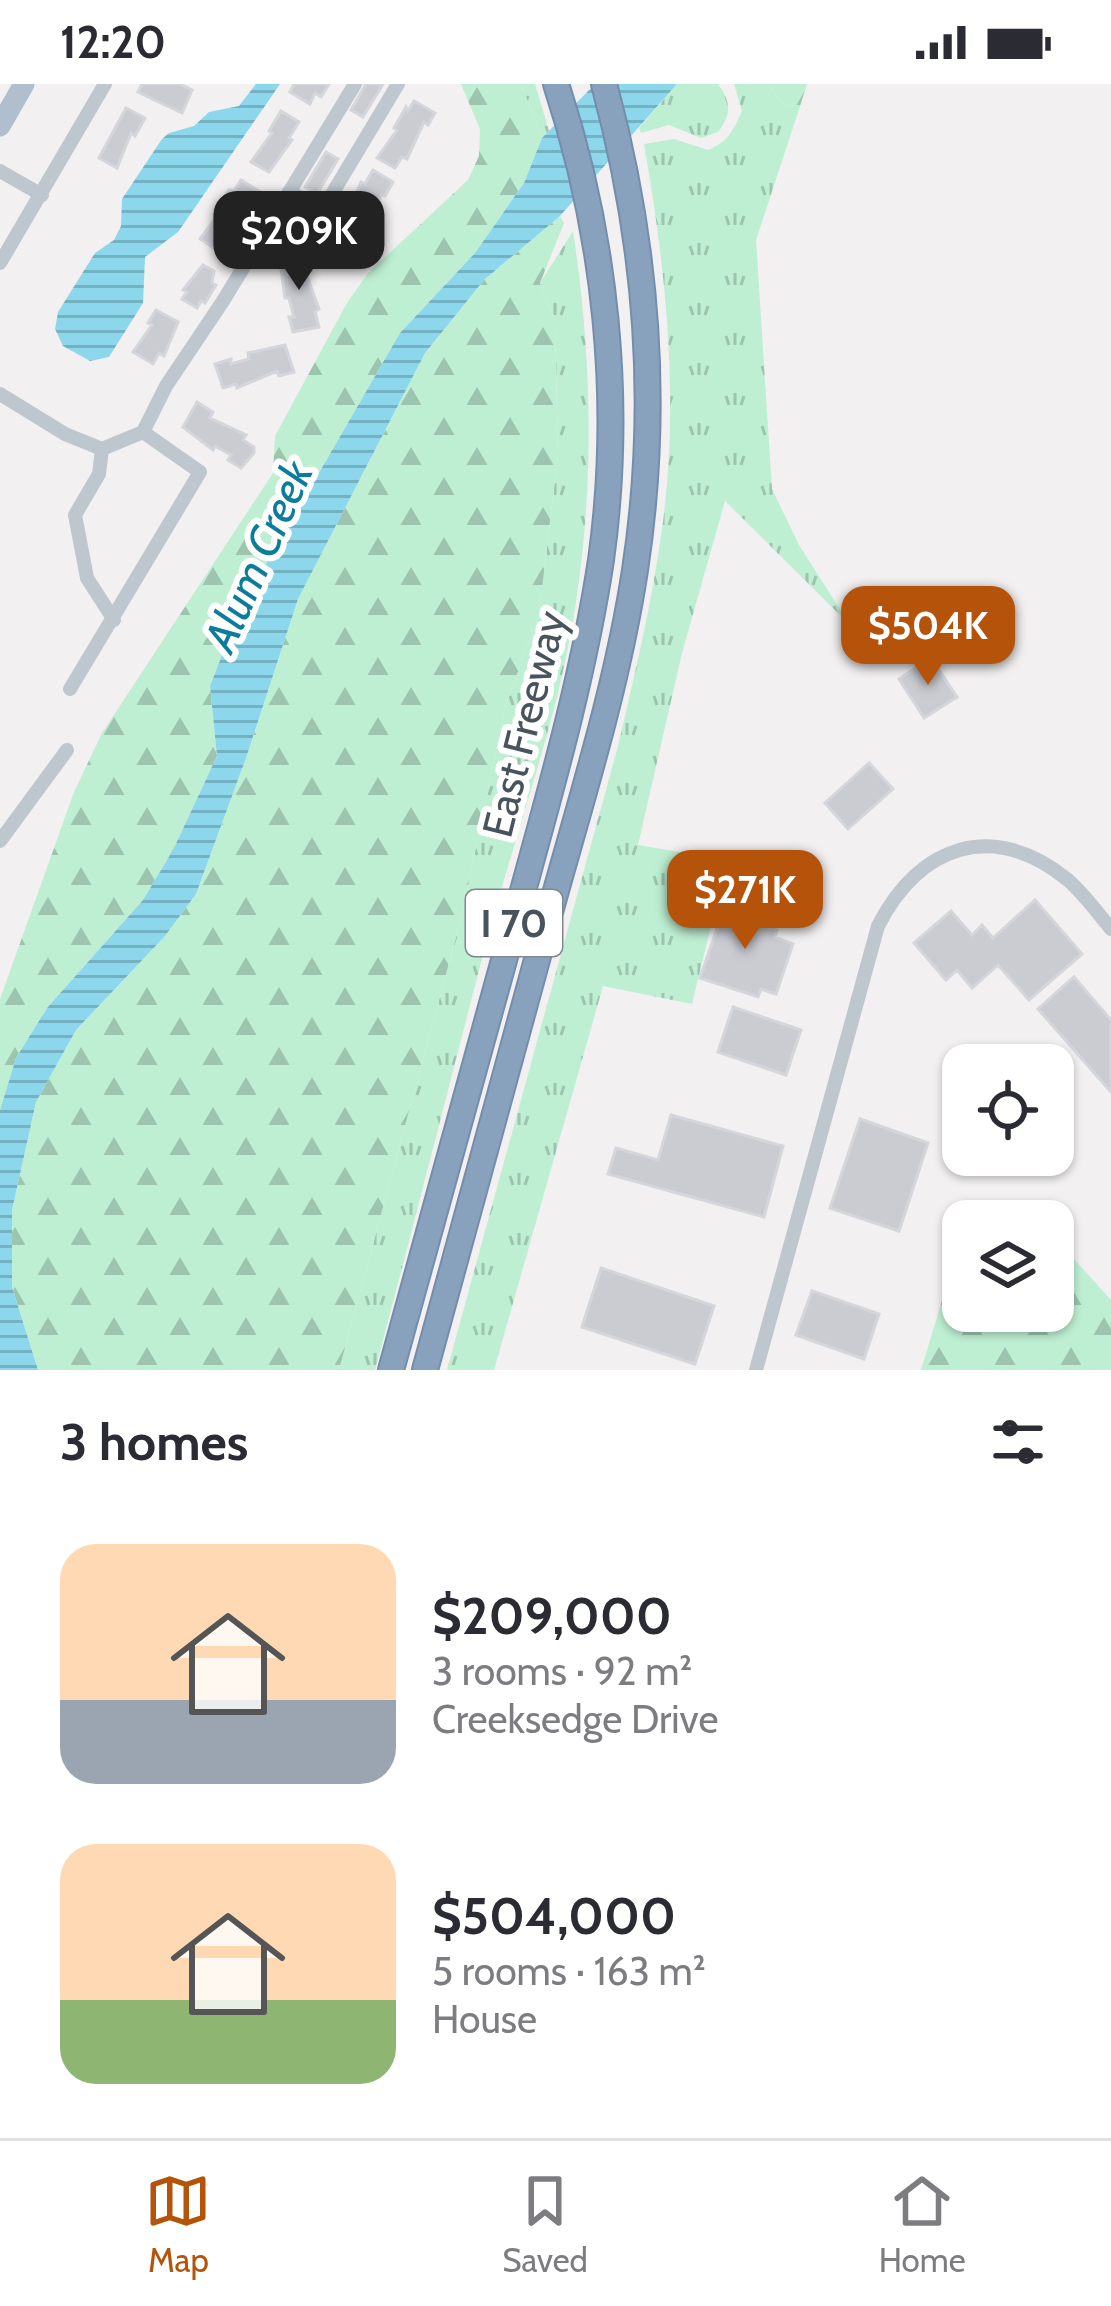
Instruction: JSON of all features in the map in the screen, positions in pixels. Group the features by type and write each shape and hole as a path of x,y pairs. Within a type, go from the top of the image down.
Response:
{"highway":[{"name":"East Freeway","path":"392,1370 553,779 587,636 603,541 610,424 605,314 597,249 556,84"},
{"name":"East Freeway","path":"425,1370 600,728 635,572 649,374 644,294 633,205 604,84"}],"main road":[{"path":"0,126 24,84"}],"street":[{"path":"0,263 105,84"},
{"path":"0,394 65,434 102,448 142,432 355,84"},
{"path":"289,192 323,209 398,84"},
{"path":"0,171 42,195"},
{"path":"70,689 200,472 142,432"},
{"path":"102,448 99,474 75,515 87,578 114,620"},
{"path":"0,842 67,750"},
{"path":"756,1370 878,926 910,875 954,851 996,849 1025,854 1066,879 1111,929"}],"green space":[{"path":"461,84 521,84 542,138 524,183 475,253 400,333 239,611 210,686 217,756 173,850 143,900 47,1008 16,1058 0,1110 0,999 74,792 102,733 273,473 275,436 347,303 368,273 468,180 479,156 480,129"},
{"path":"521,84 535,84 549,131 542,138"},
{"path":"677,84 718,84 728,108 718,132 701,138 669,125 641,133 639,128"},
{"path":"734,84 767,84 785,105 800,106 756,240 772,489 799,545 850,625 725,501 682,653 638,845 727,860 692,1004 603,986 494,1370 447,1370 618,746 658,556 667,481 670,384 659,239 644,144 674,139 708,150 720,143 742,111"},
{"path":"767,84 807,84 800,106 785,105"},
{"path":"560,216 564,223 540,283 555,321 558,455 539,614 505,707 462,915 339,1370 38,1370 12,1287 12,1210 36,1102 76,1030 165,936 196,894 298,599 425,353 484,280"},
{"path":"573,231 586,349 588,467 569,643 375,1370 339,1370 462,915 505,707 539,614 558,455 555,321 540,283"},
{"path":"1074,1259 1111,1300 1111,1370 921,1370 942,1300 942,1332 1074,1332"}],"water":[{"path":"256,84 280,84 178,232 145,257 143,303 109,357 90,361 63,346 55,329 58,312 95,253 114,240 121,226 122,199 162,139 194,126 209,112 239,106"},
{"path":"595,84 677,84 560,216 484,280 425,353 298,599 196,894 165,936 76,1030 36,1102 12,1210 12,1287 38,1370 0,1370 0,1110 16,1058 47,1008 143,900 173,850 217,756 210,686 239,611 400,333 475,253 524,183 542,138"}],"building":[{"path":"142,84 180,84 192,90 182,113 138,92"},
{"path":"294,84 329,84 321,97 315,93 310,104 290,92"},
{"path":"366,84 383,84 363,117 351,110"},
{"path":"414,101 435,113 428,125 424,122 407,159 402,157 395,168 377,158"},
{"path":"126,108 145,118 135,136 131,133 117,168 99,158"},
{"path":"281,111 299,122 269,172 251,162"},
{"path":"326,152 338,159 317,194 305,187"},
{"path":"373,170 393,182 385,196 381,195 368,226 347,214 361,182 365,184"},
{"path":"241,180 262,193 221,253 200,239 221,211 218,207 229,190 234,191"},
{"path":"299,253 306,255 310,271 305,271 319,309 315,312 319,327 293,332 289,317 294,317 289,298 285,298 280,262"},
{"path":"203,265 214,271 212,283 216,285 197,308 182,299 187,292 183,290"},
{"path":"156,310 178,322 164,356 159,353 153,364 133,352 152,325 148,323"},
{"path":"285,345 294,372 279,376 277,371 237,388 236,384 223,388 215,364 231,359 231,364 249,359 248,353"},
{"path":"197,402 213,412 210,418 246,435 243,440 254,447 241,468 228,460 231,455 215,446 213,450 183,427"},
{"path":"931,658 957,697 924,718 899,679"},
{"path":"869,763 893,789 848,829 825,803"},
{"path":"730,891 751,898 744,919 777,930 775,937 793,944 776,994 761,989 758,997 700,978"},
{"path":"1035,900 1082,954 1029,1000 998,965 972,988 957,970 946,980 914,943 951,911 972,935 982,925 993,938"},
{"path":"1074,977 1111,1020 1111,1092 1074,1050 1074,1044 1069,1044 1038,1009"},
{"path":"733,1007 801,1030 786,1075 718,1052"},
{"path":"671,1115 783,1146 764,1217 608,1174 616,1148 658,1160"},
{"path":"860,1119 928,1143 899,1231 830,1208"},
{"path":"601,1268 714,1306 695,1364 582,1327"},
{"path":"812,1291 879,1314 864,1359 796,1335"}],"water label":[{"name":"Alum Creek","path":"258,556"}]}
